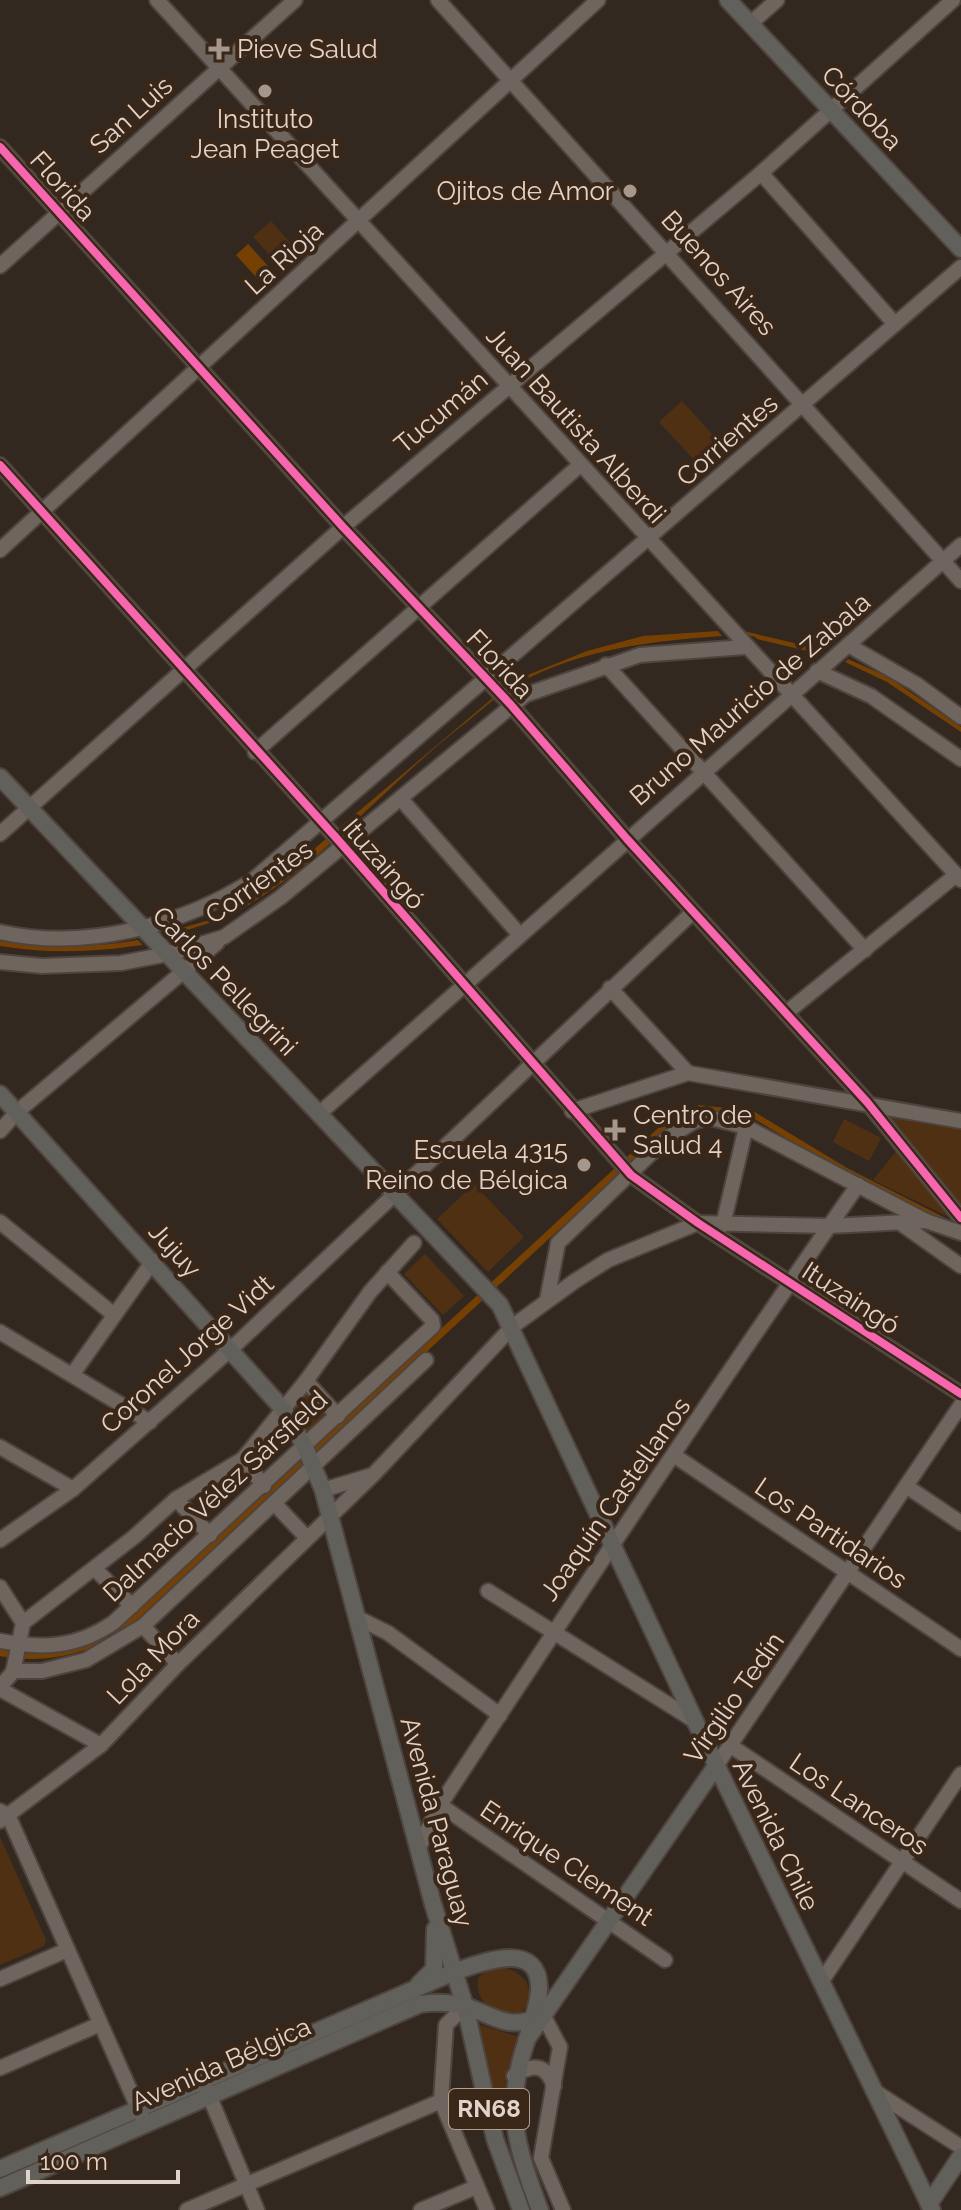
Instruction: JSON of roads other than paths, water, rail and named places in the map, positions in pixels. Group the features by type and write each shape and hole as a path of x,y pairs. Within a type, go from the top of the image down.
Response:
{"main road":[{"name":"Córdoba","path":"728,0 961,249"},
{"name":"Carlos Pellegrini","path":"0,777 500,1305"},
{"name":"Jujuy","path":"0,1094 283,1409 305,1447"},
{"name":"Avenida Chile","path":"500,1305 513,1326 716,1766 931,2207"},
{"name":"Avenida Paraguay","path":"305,1447 331,1517 420,1845 433,1904 465,2006 495,2139 521,2210"},
{"name":"Virgilio Tedín","path":"538,2017 611,1920 716,1766"},
{"path":"413,1989 434,1969 433,1904"},
{"path":"454,1972 503,1956 524,1961 532,1967 539,1987 538,2017 505,2024 465,2006"},
{"name":"Avenida Bélgica","path":"0,2188 141,2116 454,1972"},
{"name":"Avenida Bélgica","path":"206,2087 420,2004 435,2002 465,2006"},
{"name":"RN68","path":"538,2017 514,2076 514,2124 540,2210"},
{"name":"Avenida Bélgica","path":"0,2169 141,2116"},
{"path":"931,2207 961,2156"}],"street":[{"name":"Juan Bautista Alberdi","path":"157,0 959,878"},
{"name":"San Luis","path":"0,266 295,0"},
{"name":"Buenos Aires","path":"438,0 961,581"},
{"name":"La Rioja","path":"0,550 598,0"},
{"path":"750,24 777,0"},
{"name":"Tucumán","path":"0,834 343,527 761,173 953,0"},
{"name":"Florida","path":"0,147 343,527 509,703 627,839 867,1102 961,1218"},
{"path":"761,173 895,324"},
{"name":"Corrientes","path":"0,932 66,937 140,928 186,916 222,900 324,825 961,267"},
{"name":"Ituzaingó","path":"0,465 181,670 341,844 530,1064 631,1175 698,1223 961,1394"},
{"path":"255,752 580,465"},
{"name":"Bruno Mauricio de Zabala","path":"320,1113 961,545"},
{"path":"848,645 916,684 961,717"},
{"name":"Corrientes","path":"0,1131 17,1112 183,970 281,897 341,844 401,799 509,703 640,655 745,647"},
{"path":"606,665 865,950"},
{"path":"817,671 871,696 961,759"},
{"path":"401,799 519,934"},
{"path":"786,1013 959,878"},
{"name":"Coronel Jorge Vidt","path":"0,1540 73,1489 231,1349 693,912"},
{"name":"Corrientes","path":"0,962 80,967 168,954 224,937"},
{"path":"610,988 688,1073"},
{"path":"572,1111 688,1073 867,1102 961,1121"},
{"path":"547,1300 558,1243 667,1138 695,1121 711,1118 746,1127 926,1221 961,1233"},
{"path":"723,1225 746,1127"},
{"name":"Joaquín Castellanos","path":"420,1845 440,1805 611,1542 675,1456 858,1185"},
{"path":"698,1223 830,1226 903,1225 926,1221"},
{"path":"0,1222 113,1314"},
{"name":"Lola Mora","path":"3,1815 101,1745 178,1664 374,1474 513,1326 608,1260 698,1223"},
{"path":"903,1225 961,1266"},
{"path":"101,1745 0,1688 14,1668 23,1623 95,1569 176,1499 243,1459 387,1272 414,1243"},
{"path":"72,1375 153,1261"},
{"name":"Dalmacio Vélez Sársfield","path":"0,1641 48,1647 79,1642 113,1623 433,1326 432,1320 387,1272"},
{"path":"0,1332 150,1422"},
{"name":"Dalmacio Vélez Sársfield","path":"14,1668 42,1671 86,1660 143,1626 426,1360"},
{"path":"306,1381 338,1416"},
{"name":"Virgilio Tedín","path":"716,1766 961,1405"},
{"path":"0,1447 73,1489"},
{"name":"Los Partidarios","path":"675,1456 961,1649"},
{"path":"243,1459 264,1486"},
{"path":"323,1490 374,1474"},
{"path":"906,1486 961,1523"},
{"path":"176,1499 210,1535"},
{"path":"274,1503 307,1538"},
{"path":"95,1569 132,1606"},
{"path":"0,1587 23,1623"},
{"path":"488,1591 695,1721"},
{"path":"358,1618 388,1633 500,1715"},
{"path":"143,1626 178,1664"},
{"name":"Los Lanceros","path":"731,1746 961,1901"},
{"path":"821,1982 961,1775"},
{"name":"Enrique Clement","path":"440,1805 665,1960"},
{"path":"3,1815 141,2116"},
{"path":"0,1979 67,1950"},
{"path":"465,2006 446,2025 441,2101 487,2210"},
{"path":"538,2017 560,2047 541,2158 563,2210"},
{"path":"0,2068 100,2024"},
{"path":"514,2076 532,2066 542,2067 549,2072 554,2086"},
{"path":"206,2087 257,2210"},
{"path":"873,2090 961,2147"},
{"path":"187,2210 441,2101"},
{"path":"421,2210 476,2187"}],"waterway":[{"path":"745,633 758,636"}],"place":[{"name":"Pieve Salud","path":"219,49"},
{"name":"Instituto Jean Peaget","path":"265,91"},
{"name":"Ojitos de Amor","path":"630,191"},
{"name":"Centro de Salud 4","path":"615,1130"},
{"name":"Escuela 4315 Reino de Bélgica","path":"584,1165"}]}
